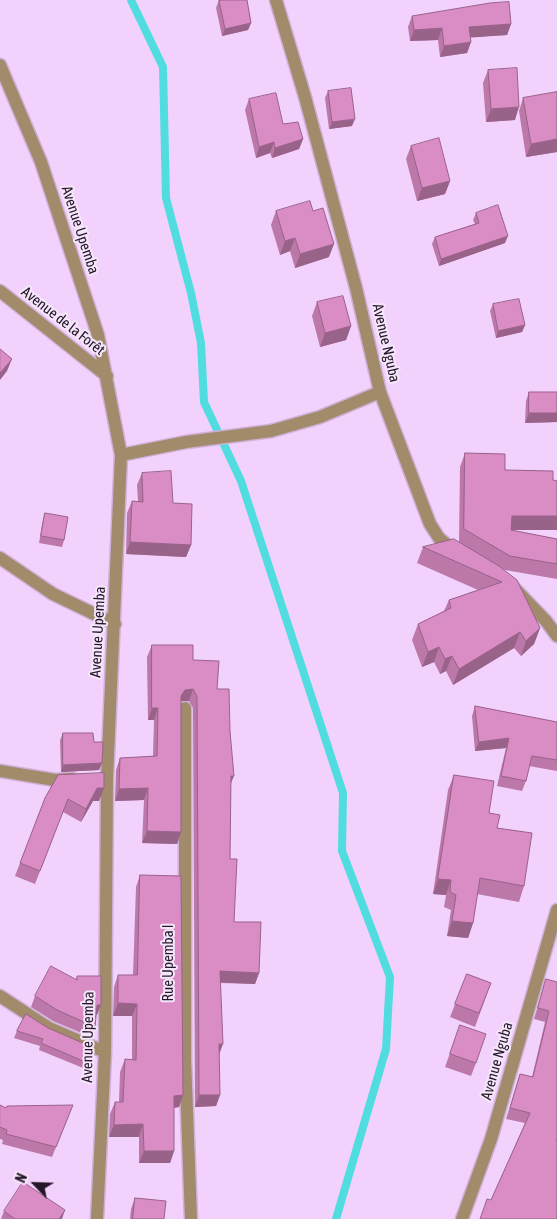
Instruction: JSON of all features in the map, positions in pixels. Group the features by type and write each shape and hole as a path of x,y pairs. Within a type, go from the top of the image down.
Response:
{"street":[{"name":"Avenue Nguba","path":"276,0 305,97 356,288 380,392 430,524 439,538 454,551 468,559"},
{"name":"Avenue Upemba","path":"0,65 40,162 98,334 121,455 107,778 105,1052 96,1219"},
{"name":"Avenue de la Forêt","path":"0,291 107,376"},
{"path":"121,455 186,442 271,431 320,417 380,392"},
{"path":"0,558 53,594 115,624"},
{"path":"504,580 522,594 557,636"},
{"name":"Rue Upemba I","path":"185,708 184,1059 191,1219"},
{"path":"0,771 55,780 107,778"},
{"name":"Avenue Nguba","path":"462,1219 491,1139 557,910"},
{"path":"0,996 49,1028 105,1052"}],"building":[{"path":"247,0 251,23 225,29 219,1"},
{"path":"509,2 511,24 469,27 471,42 444,46 442,28 414,30 412,16 490,3"},
{"path":"517,68 519,107 491,109 488,70"},
{"path":"351,88 355,119 332,122 328,91"},
{"path":"557,92 557,139 531,144 523,98"},
{"path":"276,93 283,124 298,122 303,139 275,148 274,142 259,147 249,99"},
{"path":"439,138 450,181 422,188 411,146"},
{"path":"310,201 313,211 323,208 334,244 300,254 295,238 285,241 276,211"},
{"path":"498,205 508,236 441,259 435,237 479,223 476,213"},
{"path":"343,296 351,326 325,333 317,302"},
{"path":"519,299 525,325 498,331 493,304"},
{"path":"0,349 12,359 0,373"},
{"path":"529,392 557,392 557,413 529,413"},
{"path":"465,453 505,454 505,470 553,471 553,480 557,481 557,516 512,516 511,530 557,539 557,564 510,556 464,529"},
{"path":"171,471 173,503 192,504 191,545 130,542 132,501 143,502 142,473"},
{"path":"45,513 68,517 64,540 41,536"},
{"path":"454,539 499,566 517,580 540,628 526,641 520,632 459,669 452,656 445,659 439,647 428,652 418,624 451,608 449,600 502,582 423,547"},
{"path":"152,645 193,645 193,660 219,661 217,689 229,689 234,776 231,776 230,859 237,859 234,922 261,922 259,973 220,971 223,1044 219,1044 220,1095 199,1095 197,696 193,689 185,690 181,696 181,832 147,831 148,788 119,789 120,758 157,756 158,708 152,708"},
{"path":"475,706 557,722 557,760 532,756 526,781 501,776 509,738 479,742"},
{"path":"63,733 93,733 94,742 103,742 102,763 63,765"},
{"path":"104,773 104,788 97,788 86,809 68,799 40,871 20,863 45,798 58,775"},
{"path":"454,775 494,781 489,813 500,815 497,828 532,833 524,886 480,878 473,923 452,921 456,895 450,892 451,880 438,879"},
{"path":"140,875 181,876 183,1095 174,1096 174,1151 144,1151 143,1124 114,1125 115,1102 123,1102 125,1059 136,1060 137,1004 118,1003 118,975 137,975"},
{"path":"51,966 77,980 77,976 101,976 101,1005 97,1005 95,1027 57,1010 35,996"},
{"path":"467,974 491,983 479,1013 455,1004"},
{"path":"546,979 557,982 557,1219 480,1219 487,1199 491,1200 530,1113 510,1108 520,1074 533,1077 549,1011 538,1008"},
{"path":"26,1014 48,1028 92,1047 90,1064 41,1043 43,1039 17,1031"},
{"path":"460,1025 486,1034 476,1063 450,1054"},
{"path":"0,1105 6,1108 7,1106 73,1105 56,1147 6,1134 7,1130 0,1127"},
{"path":"23,1182 65,1210 59,1219 15,1219 4,1211"},
{"path":"135,1198 166,1201 164,1219 133,1219"}],"waterway":[{"path":"131,0 163,67 166,198 191,293 201,343 204,402 241,481 343,793 342,851 390,977 386,1049 336,1219"}]}
